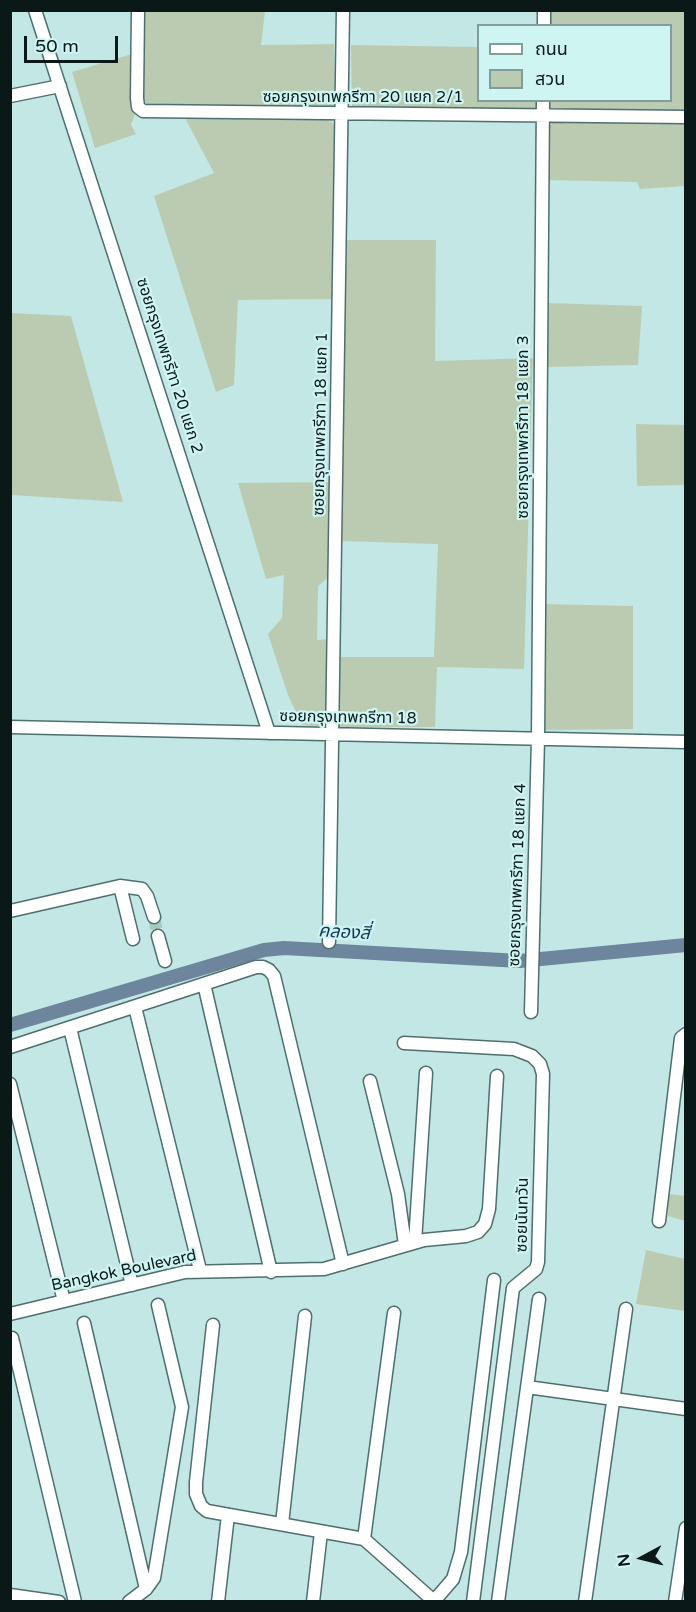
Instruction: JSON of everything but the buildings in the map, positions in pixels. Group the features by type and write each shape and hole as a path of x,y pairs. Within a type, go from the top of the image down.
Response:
{"street":[{"name":"ซอยกรุงเทพกรีฑา 20 แยก 2","path":"35,10 269,733"},
{"name":"ซอยกรุงเทพกรีฑา 20 แยก 2/1","path":"138,10 137,98 138,107 143,111 342,115 686,117"},
{"name":"ซอยกรุงเทพกรีฑา 18 แยก 1","path":"328,942 343,10"},
{"path":"10,96 60,86"},
{"name":"ซอยกรุงเทพกรีฑา 18 แยก 3","path":"538,739 543,102"},
{"name":"ซอยกรุงเทพกรีฑา 18","path":"10,727 686,742"},
{"name":"ซอยกรุงเทพกรีฑา 18 แยก 4","path":"531,1012 538,739"},
{"path":"10,910 120,886 141,889 147,896 154,917"},
{"path":"120,886 133,939"},
{"path":"158,936 165,961"},
{"path":"10,1047 256,967 263,967 274,976 343,1264"},
{"path":"204,984 271,1272"},
{"path":"135,1006 200,1270"},
{"path":"70,1028 132,1285"},
{"path":"659,1221 681,1038 686,1034"},
{"name":"ซอยนันทวัน","path":"405,1043 514,1049 532,1056 540,1064 543,1074 538,1262 536,1269 513,1288 473,1602"},
{"path":"410,1243 426,1073"},
{"name":"Bangkok Boulevard","path":"10,1314 200,1270 307,1271 343,1264 410,1243 466,1236 478,1232 485,1224 489,1209 497,1076"},
{"path":"370,1081 410,1243"},
{"path":"10,1084 64,1301"},
{"path":"213,1325 196,1494 201,1506 207,1511 364,1539 435,1601 453,1579 461,1552 494,1280"},
{"path":"498,1602 539,1299"},
{"path":"129,1602 146,1589 154,1578 182,1407 158,1305"},
{"path":"585,1602 626,1309"},
{"path":"364,1539 394,1313"},
{"path":"282,1524 305,1316"},
{"path":"84,1323 146,1589"},
{"path":"12,1338 75,1602"},
{"path":"527,1387 686,1409"},
{"path":"218,1602 228,1515"},
{"path":"675,1602 686,1528"},
{"path":"313,1602 321,1532"},
{"path":"10,1595 59,1602"}],"green space":[{"path":"143,11 265,11 261,45 334,44 335,108 148,106 141,98"},
{"path":"547,11 685,11 685,112 547,110 547,102 672,102 672,24 547,24"},
{"path":"351,45 477,47 477,102 536,102 536,109 352,106"},
{"path":"132,54 135,114 131,125 136,134 95,148 72,72"},
{"path":"185,118 326,119 336,125 333,299 238,300 234,385 216,392 154,196 214,173"},
{"path":"555,120 685,122 685,186 640,189 637,182 548,180 547,129"},
{"path":"346,240 436,240 435,361 533,358 524,669 437,667 435,727 338,727 341,657 434,657 438,544 341,541"},
{"path":"546,303 642,306 638,365 546,367"},
{"path":"11,313 71,316 123,502 11,495"},
{"path":"636,424 685,425 685,485 637,486"},
{"path":"333,482 331,575 318,586 317,640 330,639 329,727 302,725 288,695 268,634 282,618 284,575 266,579 238,483"},
{"path":"543,604 633,606 633,729 544,730"},
{"path":"669,1194 685,1196 685,1221 668,1216"},
{"path":"646,1250 685,1259 685,1311 636,1304"}],"waterway":[{"name":"คลองสี่","path":"10,1025 264,950 284,948 520,961 686,945"}],"tunnel":[{"path":"154,917 158,936"}]}
